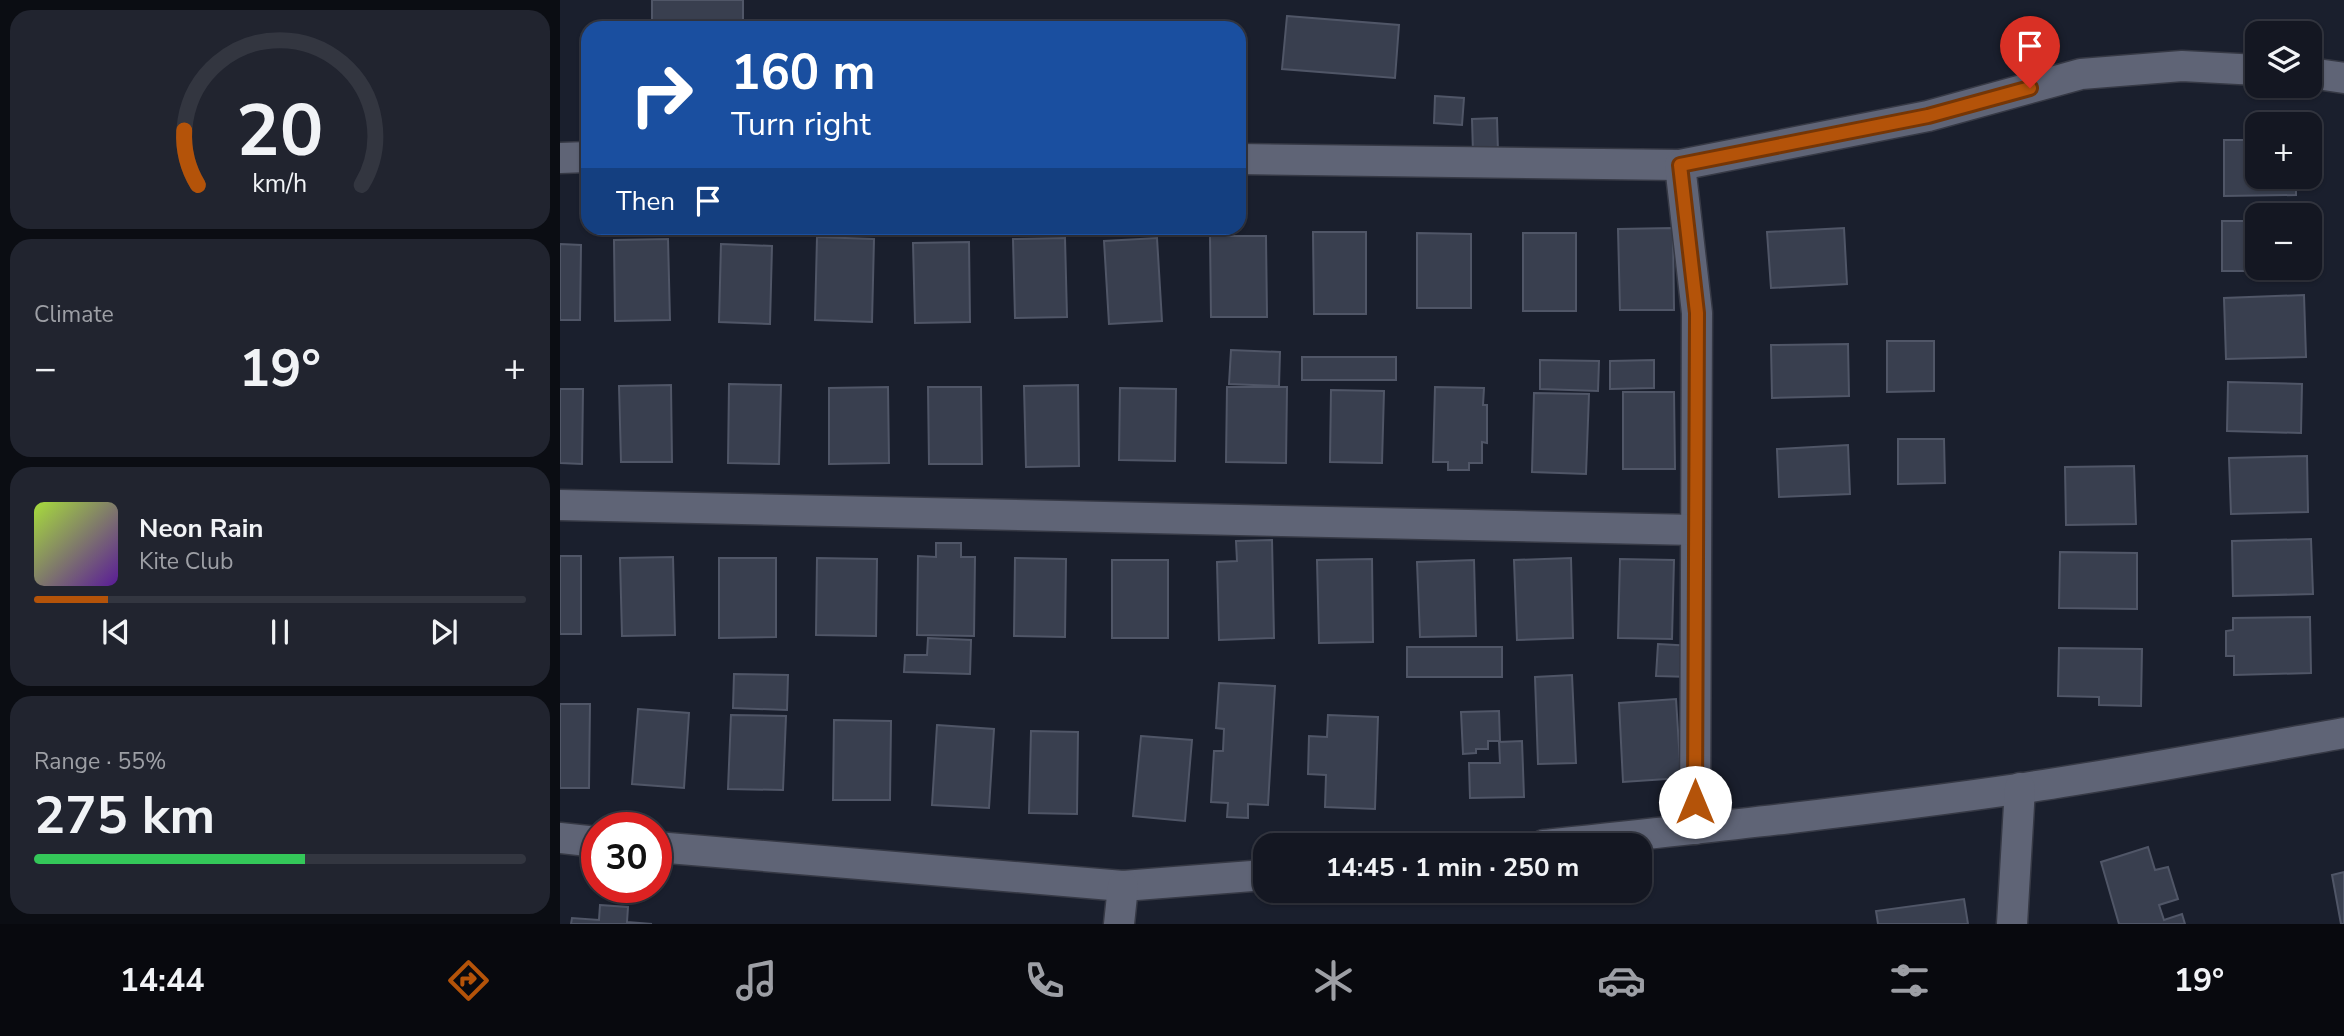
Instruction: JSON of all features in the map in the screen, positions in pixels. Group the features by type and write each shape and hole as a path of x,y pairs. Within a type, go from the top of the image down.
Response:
{"street":[{"path":"1246,159 1680,165 1928,116 2081,74 2182,66 2245,69"},
{"path":"2322,75 2344,78"},
{"path":"560,158 581,157"},
{"path":"1680,165 1697,313 1695,829"},
{"path":"560,505 1695,530"},
{"path":"1652,834 2137,771 2344,733"},
{"path":"2012,924 2020,788"},
{"path":"560,838 581,840"},
{"path":"672,848 1123,886 1253,876"},
{"path":"1119,924 1123,886"}],"building":[{"path":"652,0 743,0 743,21 652,21"},
{"path":"1287,16 1399,25 1395,78 1282,69"},
{"path":"1435,96 1464,98 1462,125 1434,123"},
{"path":"1497,118 1498,152 1473,153 1472,119"},
{"path":"2224,140 2245,140 2245,189 2296,189 2296,195 2224,196"},
{"path":"2222,221 2245,221 2245,271 2222,271"},
{"path":"1673,228 1674,310 1620,310 1618,229"},
{"path":"1844,228 1847,284 1771,288 1767,232"},
{"path":"1313,232 1366,232 1366,314 1314,314"},
{"path":"1417,233 1471,234 1471,308 1417,308"},
{"path":"1523,233 1576,233 1576,311 1523,311"},
{"path":"1210,236 1266,236 1267,317 1211,317"},
{"path":"817,237 874,239 872,322 815,320"},
{"path":"1065,238 1067,317 1015,318 1013,239"},
{"path":"1157,238 1162,321 1109,324 1104,241"},
{"path":"668,239 670,320 615,321 614,240"},
{"path":"969,242 970,322 915,323 913,243"},
{"path":"560,244 581,245 580,320 560,320"},
{"path":"721,244 772,246 770,324 719,322"},
{"path":"2304,295 2306,357 2226,359 2224,298"},
{"path":"1887,341 1934,341 1934,391 1887,392"},
{"path":"1848,344 1849,396 1772,398 1771,345"},
{"path":"1231,350 1280,352 1279,386 1229,384"},
{"path":"1302,357 1396,357 1396,380 1302,380"},
{"path":"1540,360 1599,361 1598,391 1540,389"},
{"path":"1654,360 1654,388 1610,389 1610,361"},
{"path":"2228,382 2302,384 2301,433 2227,431"},
{"path":"729,384 781,385 779,464 728,463"},
{"path":"671,385 672,462 621,462 619,386"},
{"path":"1078,385 1079,466 1026,467 1024,386"},
{"path":"888,387 889,463 829,464 829,388"},
{"path":"928,387 981,387 982,464 929,464"},
{"path":"1227,387 1287,387 1286,463 1226,462"},
{"path":"1435,387 1484,388 1487,443 1482,442 1482,463 1469,463 1469,470 1448,470 1448,462 1433,462"},
{"path":"1120,388 1176,389 1175,461 1119,460"},
{"path":"560,389 583,389 582,464 560,463"},
{"path":"1331,390 1384,391 1382,463 1330,462"},
{"path":"1623,392 1674,392 1675,469 1623,469"},
{"path":"1534,393 1589,394 1586,474 1532,472"},
{"path":"1898,439 1944,439 1945,483 1898,484"},
{"path":"1848,445 1850,494 1779,497 1777,449"},
{"path":"2307,456 2308,512 2231,514 2229,458"},
{"path":"2134,466 2136,524 2066,525 2065,467"},
{"path":"2311,539 2313,594 2233,596 2232,541"},
{"path":"1272,540 1274,638 1219,640 1217,562 1237,561 1236,541"},
{"path":"936,543 961,543 961,557 975,557 974,636 917,635 918,556 936,557"},
{"path":"2060,552 2137,553 2137,609 2059,608"},
{"path":"560,556 581,556 581,634 560,634"},
{"path":"673,557 675,635 622,636 620,558"},
{"path":"719,558 776,558 776,637 719,638"},
{"path":"817,558 877,559 876,636 816,635"},
{"path":"1015,558 1066,559 1065,637 1014,636"},
{"path":"1571,558 1573,638 1517,640 1514,560"},
{"path":"1372,559 1373,642 1319,643 1317,560"},
{"path":"1620,559 1674,560 1672,639 1618,638"},
{"path":"1112,560 1168,560 1168,638 1112,638"},
{"path":"1474,560 1476,636 1420,637 1417,562"},
{"path":"2310,617 2311,673 2234,675 2234,656 2226,656 2226,631 2233,630 2233,618"},
{"path":"928,638 971,640 970,674 904,672 905,655 927,655"},
{"path":"1658,644 1693,646 1692,677 1656,676"},
{"path":"1407,647 1502,647 1502,677 1407,677"},
{"path":"2059,648 2142,649 2141,706 2099,705 2099,697 2058,696"},
{"path":"734,674 788,675 787,710 733,708"},
{"path":"1572,675 1576,763 1538,764 1535,677"},
{"path":"1219,683 1275,686 1268,805 1248,804 1248,818 1227,817 1228,803 1211,802 1214,751 1223,751 1224,729 1216,728"},
{"path":"1676,699 1681,778 1623,782 1619,703"},
{"path":"560,704 590,704 589,788 560,788"},
{"path":"638,709 689,713 684,788 632,784"},
{"path":"1499,711 1500,741 1488,741 1488,749 1476,749 1476,753 1463,754 1461,712"},
{"path":"731,715 786,716 783,790 728,789"},
{"path":"1328,715 1378,717 1375,809 1325,807 1326,775 1308,774 1309,736 1327,737"},
{"path":"834,720 891,721 890,800 833,800"},
{"path":"937,725 994,729 989,808 932,805"},
{"path":"1031,731 1078,732 1077,814 1029,813"},
{"path":"1141,736 1192,740 1185,821 1133,816"},
{"path":"1522,741 1524,797 1470,798 1469,763 1500,763 1499,742"},
{"path":"2148,847 2155,870 2168,867 2178,899 2159,905 2164,920 2182,914 2185,924 2119,924 2101,862"},
{"path":"2344,872 2344,924 2341,924 2332,875"},
{"path":"1964,899 1968,924 1878,924 1876,911"},
{"path":"600,905 628,907 627,922 652,924 571,924 572,918 599,920"}],"route":[{"path":"1695,802 1697,313 1680,165 1928,116 2030,88"}]}
